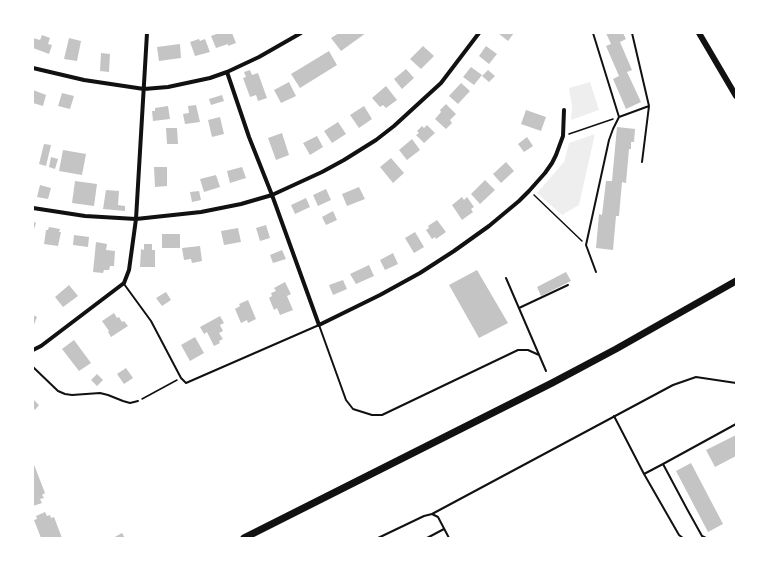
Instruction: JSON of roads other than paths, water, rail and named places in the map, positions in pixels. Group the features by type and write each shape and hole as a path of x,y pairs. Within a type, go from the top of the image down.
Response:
{"highway":[{"path":"244,538 552,383 616,349 736,281"}],"main road":[{"path":"699,33 736,96"}],"street":[{"path":"33,350 41,346 124,283 129,270 136,219 147,33"},
{"path":"33,68 84,80 144,89 168,87 210,78 227,72 259,57 301,33"},
{"path":"33,208 85,216 136,219 201,212 241,204 272,195 344,160 376,140 394,126 441,83 479,33"},
{"path":"227,72 249,137 272,195 319,324 380,295 420,273 489,226 529,191 552,163 563,136 564,110"}],"lane":[{"path":"593,33 618,118"},
{"path":"632,33 649,106 642,162"},
{"path":"596,272 586,245 612,129 618,118 649,106"},
{"path":"506,278 546,371"},
{"path":"124,283 151,321 180,378 186,383 319,324 346,400 353,409 372,415 382,415 518,350 528,350 539,355"},
{"path":"519,308 568,285"},
{"path":"33,367 58,391 64,394 72,395 100,393 108,394 130,403 138,401"},
{"path":"378,538 424,516 432,514 674,385 696,377 736,383"},
{"path":"614,416 644,474 679,535 683,538"},
{"path":"644,474 736,424"},
{"path":"663,464 702,536 706,538"},
{"path":"432,514 438,517 449,538"},
{"path":"427,538 444,529"}]}
